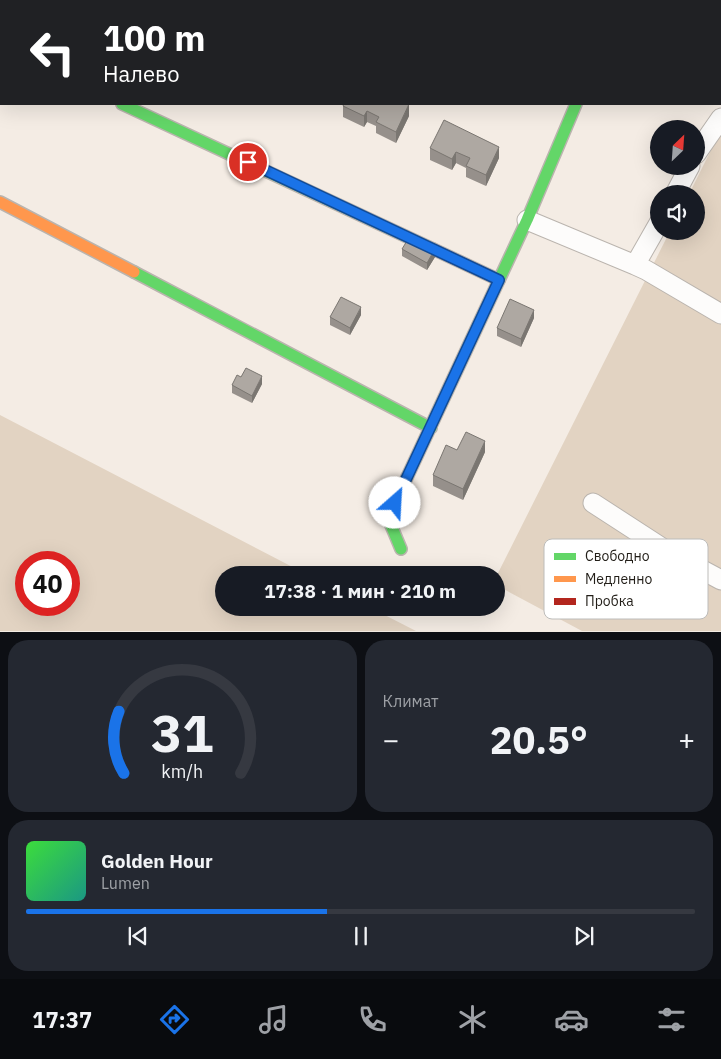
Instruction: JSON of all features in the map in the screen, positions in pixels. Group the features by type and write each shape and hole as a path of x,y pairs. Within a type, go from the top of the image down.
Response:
{"street":[{"path":"124,105 499,280"},
{"path":"401,549 388,518 527,220 576,105"},
{"path":"705,141 721,118"},
{"path":"0,202 431,428"},
{"path":"527,220 646,270 721,314"},
{"path":"635,265 650,239"},
{"path":"593,503 648,539"},
{"path":"708,573 721,580"}],"shaded area":[{"path":"721,130 721,631 582,631 560,619 708,619 708,539 544,539 544,611 505,590 505,566 502,566 665,240 705,240 705,185 694,185 698,175 705,175 705,162"},
{"path":"0,415 291,566 215,566 215,616 387,616 416,631 0,631"}],"building":[{"path":"409,105 396,132 376,122 379,117 367,111 364,116 343,106"},
{"path":"444,120 499,147 486,175 466,166 470,158 456,152 452,159 430,148"},
{"path":"410,236 435,249 427,263 402,249"},
{"path":"341,297 361,307 350,328 330,317"},
{"path":"510,299 534,310 521,339 497,328"},
{"path":"246,368 262,376 252,396 232,385 237,375 241,377"},
{"path":"466,432 485,441 463,489 433,475 446,445 457,450"}],"traffic: fast":[{"path":"124,105 433,249"},
{"path":"401,549 388,518 527,220 576,105"},
{"path":"134,272 431,428"}],"traffic: slow":[{"path":"0,202 134,272"}],"traffic: jam":[{"path":"433,249 499,280"}],"route":[{"path":"248,162 499,280 395,503"}]}
